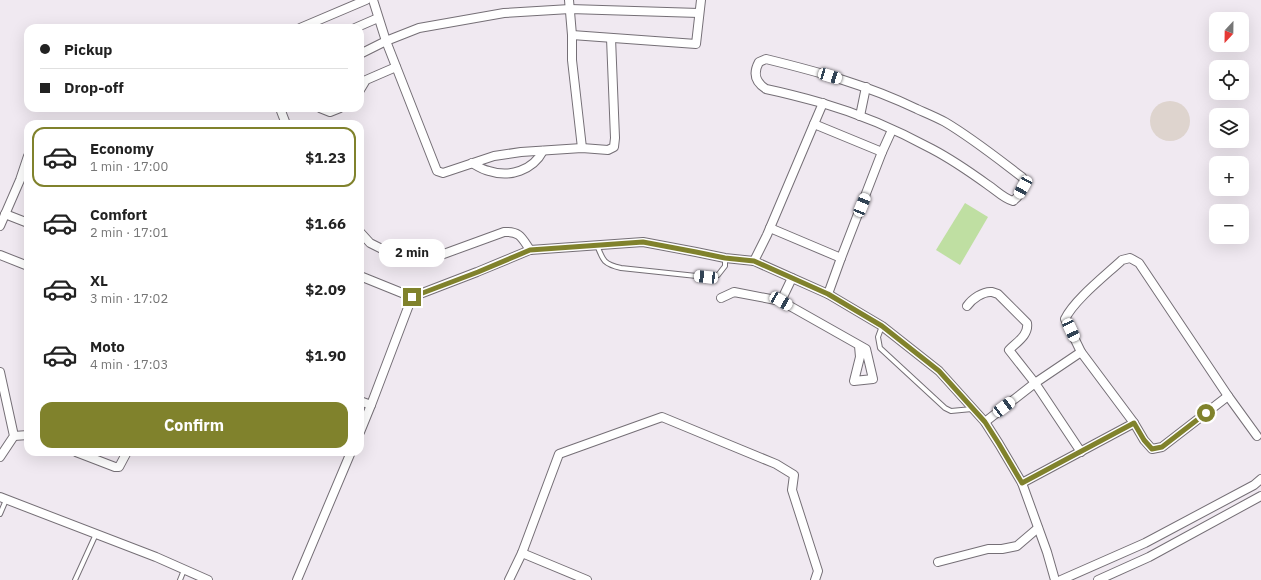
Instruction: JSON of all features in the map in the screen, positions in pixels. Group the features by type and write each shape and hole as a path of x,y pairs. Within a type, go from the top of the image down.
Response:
{"street":[{"path":"309,24 366,0"},
{"path":"373,0 386,41 437,171 443,173 494,156 521,152 582,148 608,150 614,147 611,38"},
{"path":"569,0 572,35 572,60 582,148"},
{"path":"572,35 696,44 701,0"},
{"path":"364,52 386,41 419,28 504,13 570,9 699,13"},
{"path":"364,24 378,18"},
{"path":"766,60 818,72 866,87 903,102 944,122 972,140 1022,178 1025,182 1023,187 1017,198 1013,201 1007,199 959,165 932,149 860,116 823,103 766,89 759,85 756,79 757,66 759,62 766,60"},
{"path":"364,83 366,80 396,67"},
{"path":"860,116 866,87"},
{"path":"754,261 770,228 823,103"},
{"path":"814,124 882,152"},
{"path":"828,294 882,152 892,130"},
{"path":"472,163 489,171 502,174 522,170 535,162 543,151"},
{"path":"0,226 24,168"},
{"path":"20,180 24,182"},
{"path":"5,214 24,221"},
{"path":"770,228 841,258"},
{"path":"364,236 370,243 398,257 430,259 504,232 512,231 520,235 530,250"},
{"path":"364,278 412,297 530,250 643,242 725,258 754,261 828,294 882,326 939,371 985,422 1022,483 1047,552 1055,580"},
{"path":"0,255 24,264"},
{"path":"1228,396 1162,447 1152,449 1081,352 1066,319 1069,311 1122,260 1130,258 1139,263 1228,396 1257,436"},
{"path":"781,301 792,278"},
{"path":"721,298 734,292 781,301 866,349 872,379 854,381 860,357 859,346"},
{"path":"967,306 972,299 992,292 998,294 1027,323 1028,328 1026,334 1009,350 1035,383 1081,452"},
{"path":"364,422 412,297"},
{"path":"985,422 1035,383 1081,352"},
{"path":"0,372 14,436 0,457"},
{"path":"364,402 371,405"},
{"path":"509,580 522,553 559,454 662,417 776,464 794,475 792,490 818,571 815,580"},
{"path":"1022,483 1134,423"},
{"path":"14,436 24,435"},
{"path":"86,456 115,467 120,467 125,456"},
{"path":"297,580 350,456"},
{"path":"1061,580 1145,543 1254,485 1261,479"},
{"path":"1098,580 1149,557 1261,496"},
{"path":"3,499 96,534 208,580"},
{"path":"938,562 988,549 1002,549 1017,546 1038,528"},
{"path":"522,553 587,580"}],"lane":[{"path":"597,245 602,258 609,266 706,277 718,275 725,266 725,258"},
{"path":"882,326 878,337 880,348 945,408 951,411 973,408"},
{"path":"0,514 3,499"},
{"path":"75,580 96,534"},
{"path":"180,580 184,569"}],"green space":[{"path":"965,203 988,217 960,265 936,250"}],"building":[{"path":"1166,101 1174,101 1181,104 1187,110 1190,121 1187,132 1181,138 1174,141 1166,141 1159,138 1153,132 1150,125 1150,117 1153,110 1159,104"}],"route":[{"path":"412,297 530,250 643,242 725,258 754,261 828,294 882,326 939,371 985,422 1022,483 1134,423 1144,440 1152,449 1162,447 1206,413"}]}
